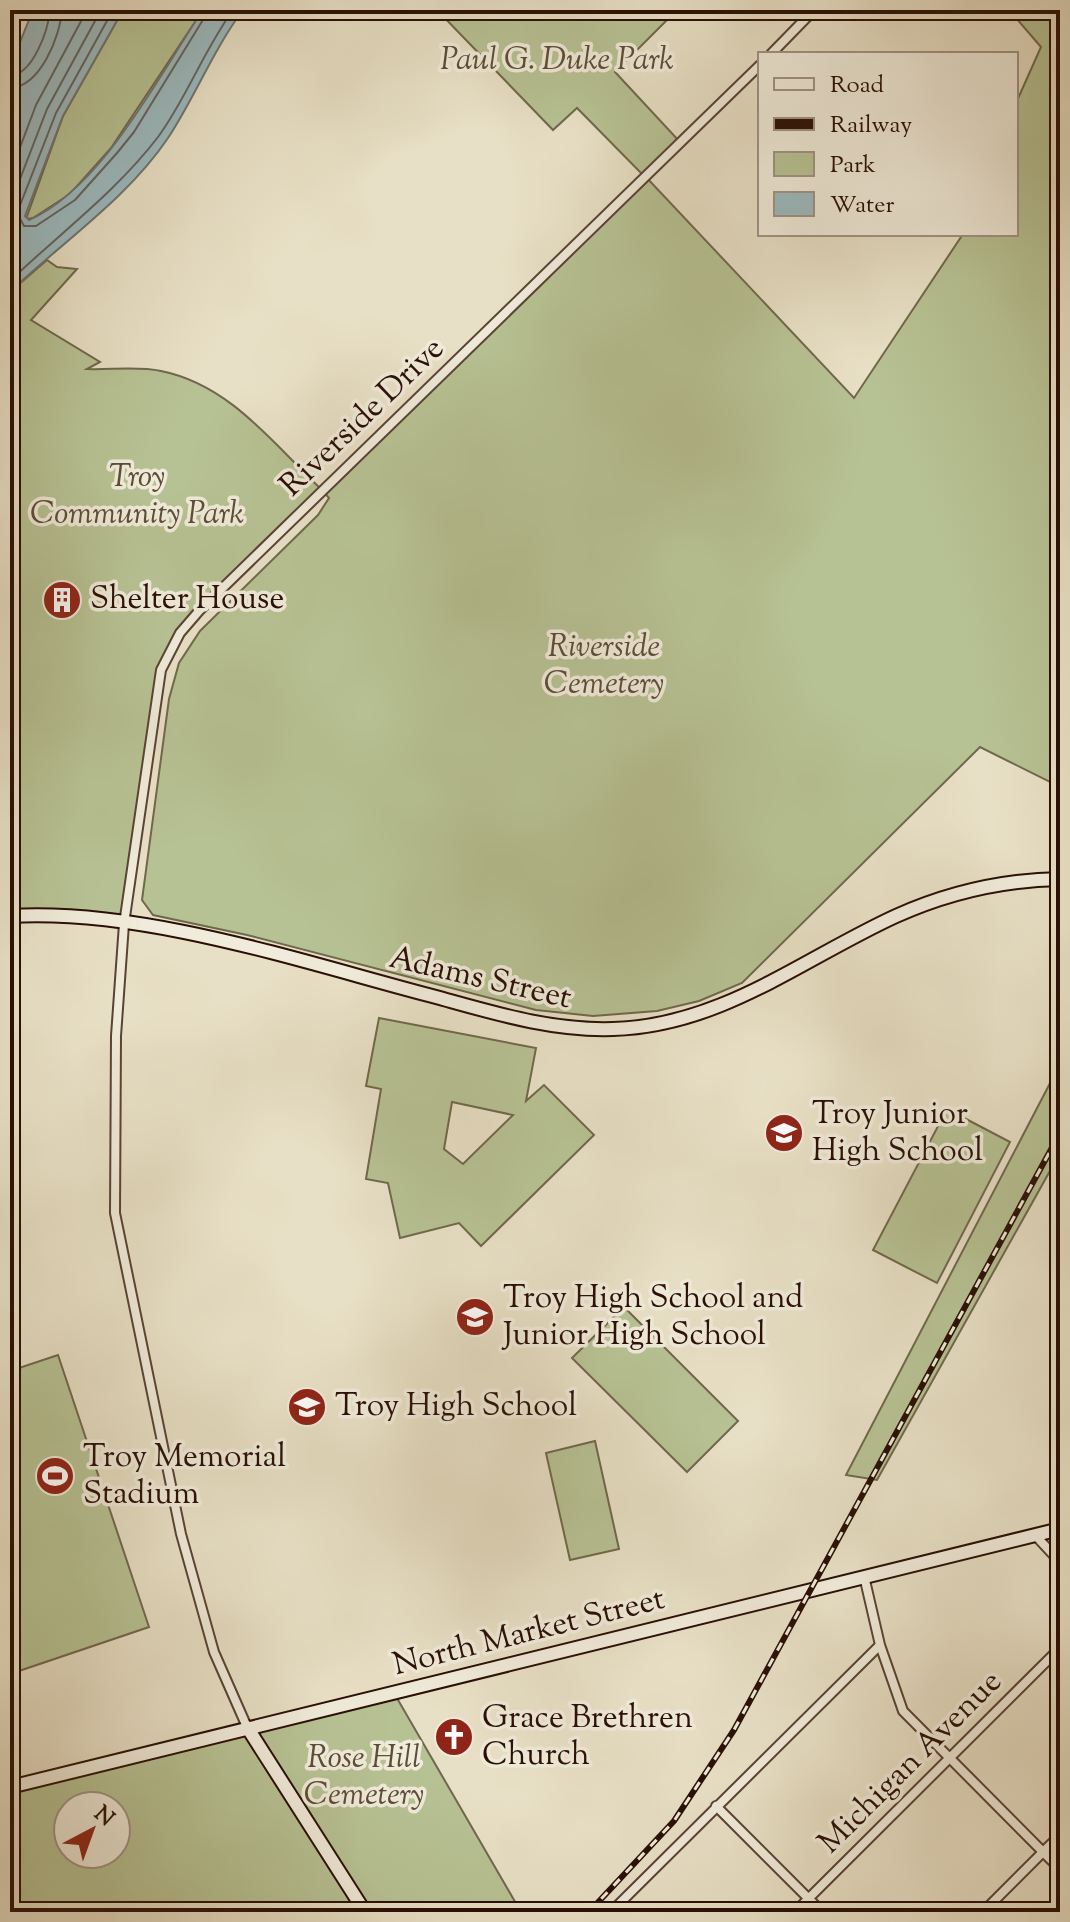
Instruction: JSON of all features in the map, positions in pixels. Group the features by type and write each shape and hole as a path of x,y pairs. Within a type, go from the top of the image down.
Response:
{"street":[{"path":"773,52 814,10"},
{"name":"Riverside Drive","path":"247,1727 214,1652 181,1534 119,1245 113,1157 124,924 161,670 180,633 758,67"},
{"name":"Adams Street","path":"10,916 75,917 124,924 244,947 534,1022 615,1029 681,1020 724,1006 878,925 941,899 1008,883 1060,879"},
{"name":"North Market Street","path":"10,1787 1060,1529"},
{"path":"1035,1535 1060,1562"},
{"path":"864,1576 880,1645 903,1711 1060,1869"},
{"path":"611,1912 880,1645"},
{"name":"Michigan Avenue","path":"795,1912 1060,1648"},
{"path":"247,1727 365,1912"},
{"path":"716,1806 822,1912"},
{"path":"983,1912 1060,1835"}],"green space":[{"path":"123,10 203,10 111,148 70,194 33,218 26,219 63,116"},
{"name":"Riverside Cemetery","path":"437,10 677,10 615,72 680,142 645,176 854,398 962,236 1018,236 1018,99 1041,47 1009,10 1060,10 1060,787 980,747 742,983 699,1001 657,1011 593,1016 536,1010 247,935 153,915 142,900 169,699 179,663 200,631 318,515 329,498 323,491 644,176 577,108 553,130"},
{"name":"Troy Community Park","path":"47,260 57,267 77,269 31,320 100,362 87,369 161,371 209,389 250,419 323,491 199,611 167,657 124,924 10,916 10,292"},
{"path":"379,1018 536,1048 526,1101 544,1085 594,1135 481,1246 459,1223 400,1238 388,1183 366,1179 381,1089 366,1086","holes":["452,1102 513,1115 463,1164 444,1149"]},
{"path":"1060,1064 1060,1153 877,1480 846,1475"},
{"path":"947,1109 1010,1142 937,1283 873,1250"},
{"path":"624,1307 738,1421 687,1472 572,1358"},
{"name":"Troy Memorial Stadium","path":"58,1355 149,1627 10,1674 10,1371"},
{"path":"595,1441 619,1549 570,1560 546,1453"},
{"name":"Rose Hill Cemetery","path":"394,1693 521,1912 10,1912 10,1787"}],"water":[{"path":"33,10 123,10 63,116 25,216 29,220 56,204 105,157 148,97 203,10 243,10 222,41 178,122 152,160 114,200 10,292 10,67"}],"railway":[{"path":"589,1912 674,1821 734,1730 1060,1133"}],"place":[{"name":"Shelter House","path":"62,600"},
{"name":"Troy Junior High School","path":"784,1133"},
{"name":"Troy High School and Junior High School","path":"475,1317"},
{"name":"Troy High School","path":"307,1407"},
{"name":"Troy Memorial Stadium","path":"55,1476"},
{"name":"Grace Brethren Church","path":"454,1737"}],"park label":[{"name":"Paul G. Duke Park","path":"557,61"}]}
